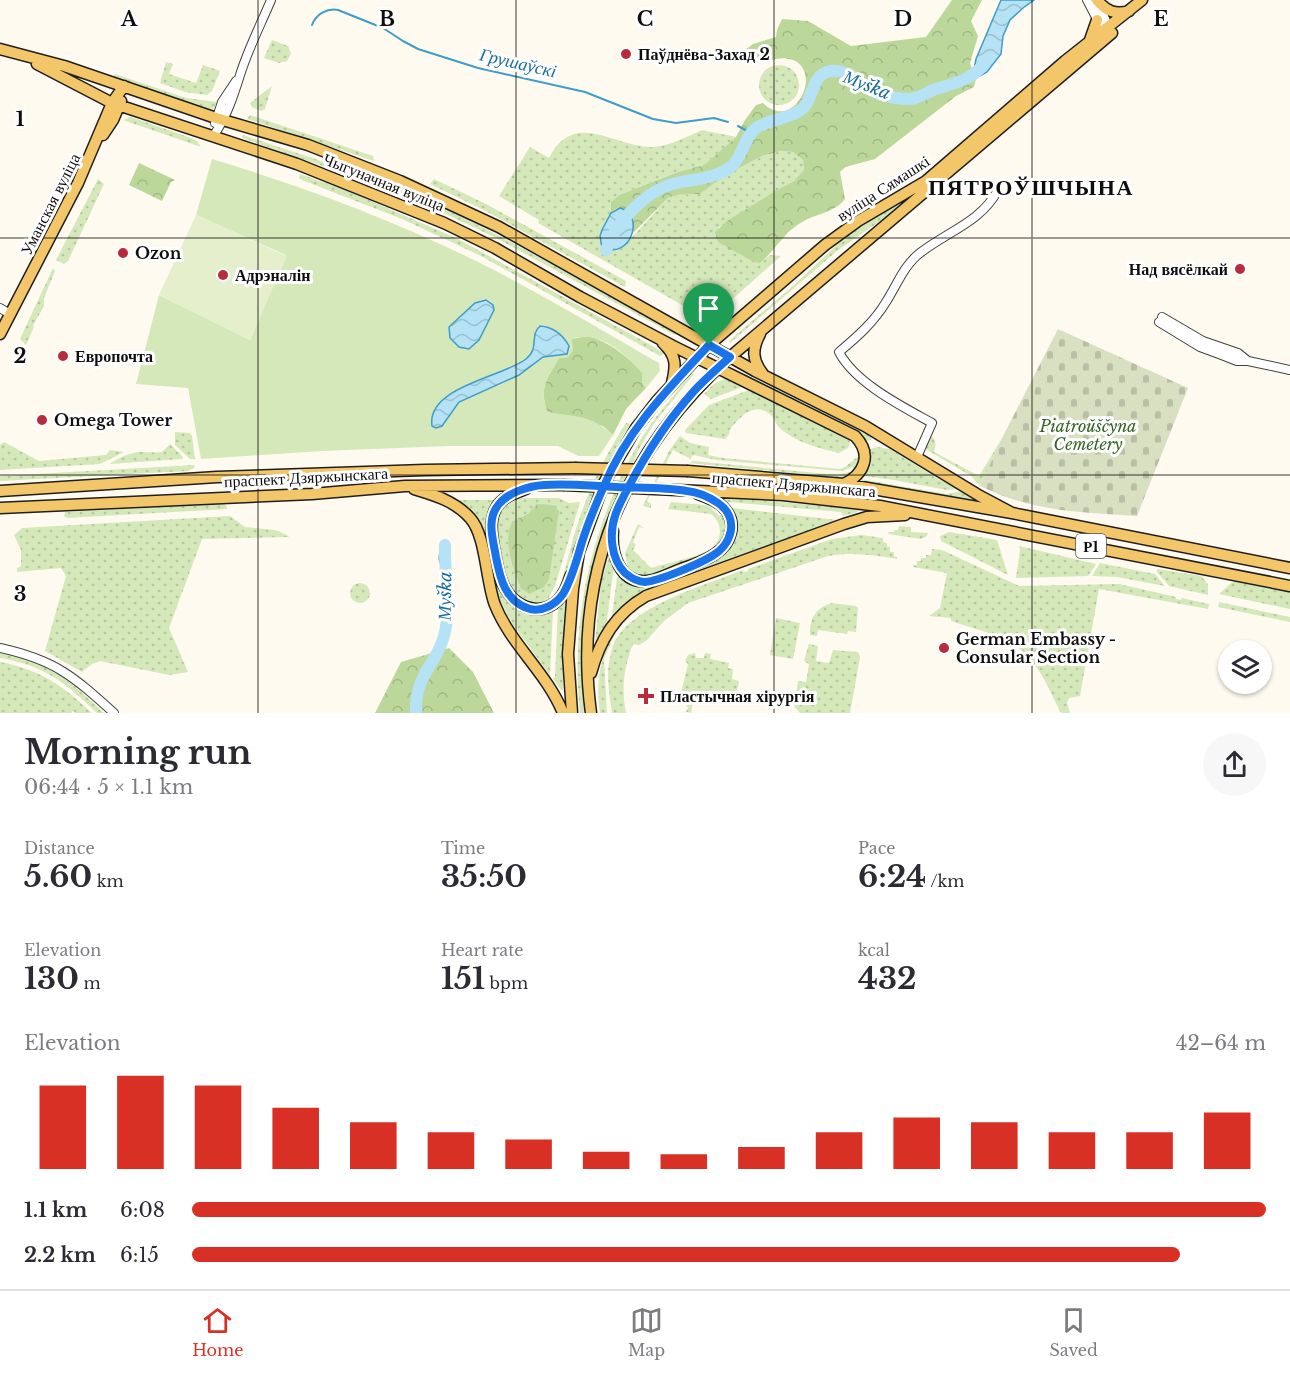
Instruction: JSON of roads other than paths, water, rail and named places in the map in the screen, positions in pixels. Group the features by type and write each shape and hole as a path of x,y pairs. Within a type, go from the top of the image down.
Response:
{"main road":[{"path":"1096,0 1110,11 1122,13 1129,11"},
{"name":"вуліца Сямашкі","path":"588,691 590,610 595,580 614,518 658,436 695,390 730,357 1142,0"},
{"name":"вуліца Сямашкі","path":"672,383 709,345 839,234 933,175 1088,43 1151,0"},
{"path":"1088,43 1097,21"},
{"name":"Чыгуначная вуліца","path":"0,49 64,66 220,120 308,145 400,181 499,227 730,357"},
{"name":"Чыгуначная вуліца","path":"24,56 116,104 214,135 369,191 495,248 657,338 855,436 863,446 865,463 858,475 844,484"},
{"name":"Уманская вуліца","path":"0,334 5,311 93,150 124,86"},
{"path":"763,329 754,346 753,354 763,375"},
{"name":"Р1","path":"542,485 507,497 496,507 491,531 500,576 506,590 513,600 536,610 548,607 564,592 604,483 636,428 672,383 675,361 669,348 657,338"},
{"name":"Р1","path":"730,357 865,426 1012,513"},
{"name":"праспект Дзяржынскага","path":"0,491 218,477 425,470 575,468 688,471 844,484 1012,513 1290,568"},
{"name":"праспект Дзяржынскага","path":"0,508 312,494 405,486 563,485 794,496 927,514 1290,586"},
{"path":"405,486 443,498 471,518 478,532 496,606 512,635 547,681 563,713"},
{"path":"614,518 613,547 619,566 635,580 653,580 714,555 729,540 731,525 723,507 708,498 684,490"},
{"path":"591,713 588,691 596,658 608,631 628,607 646,596 818,532 867,517 927,514"},
{"path":"572,713 568,654 573,589 579,552"}],"street":[{"path":"214,135 227,92 240,74 271,0"},
{"path":"1087,0 1097,21 1106,31"},
{"path":"1096,0 1106,31"},
{"path":"917,457 932,423 867,382 843,360 839,352 873,321 906,268 920,253 985,210 998,190"},
{"path":"1163,321 1200,346 1237,361 1248,361 1290,370"},
{"path":"0,648 36,657 56,666 80,682 114,713"}],"water":[{"path":"1001,0 1034,0 1010,20 1003,36 1001,54 987,72 980,76 974,70 976,59"},
{"path":"620,208 628,212 632,218 632,235 621,248 612,250 602,248 600,236 602,230 611,213"},
{"path":"486,300 493,305 494,310 479,340 469,349 459,347 450,338 449,327 475,303"},
{"path":"540,326 553,330 564,338 569,346 567,354 543,357 519,375 459,402 442,426 436,428 432,426 433,413 453,392 526,359 533,351 535,334"},
{"path":"447,544 449,573 446,576 439,557 442,545"}],"waterway":[{"name":"Грушаўскі","path":"312,25 322,13 338,10 383,28 418,49 478,68 585,92 653,119 676,123 714,118 728,122"},
{"name":"Муška","path":"606,250 624,219 643,200 665,187 712,176 732,166 752,132 761,125 801,110 808,101 817,80 825,73 844,72 879,94 910,99 964,80 986,61"},
{"name":"Грушаўскі","path":"738,126 751,133"},
{"name":"Муška","path":"416,713 422,679 436,656 446,625 448,602 445,545"}],"place":[{"name":"Паўднёва-Захад 2","path":"626,54"},
{"name":"Ozon","path":"123,253"},
{"name":"Над вясёлкай","path":"1240,269"},
{"name":"Адрэналін","path":"223,275"},
{"name":"Европочта","path":"63,356"},
{"name":"Omega Tower","path":"42,420"},
{"name":"German Embassy - Consular Section","path":"944,648"},
{"name":"Пластычная хірургія","path":"646,696"}],"district":[{"name":"ПЯТРОЎШЧЫНА","path":"1031,187"}],"park label":[{"name":"Piatroŭščyna Cemetery","path":"1088,435"}]}
